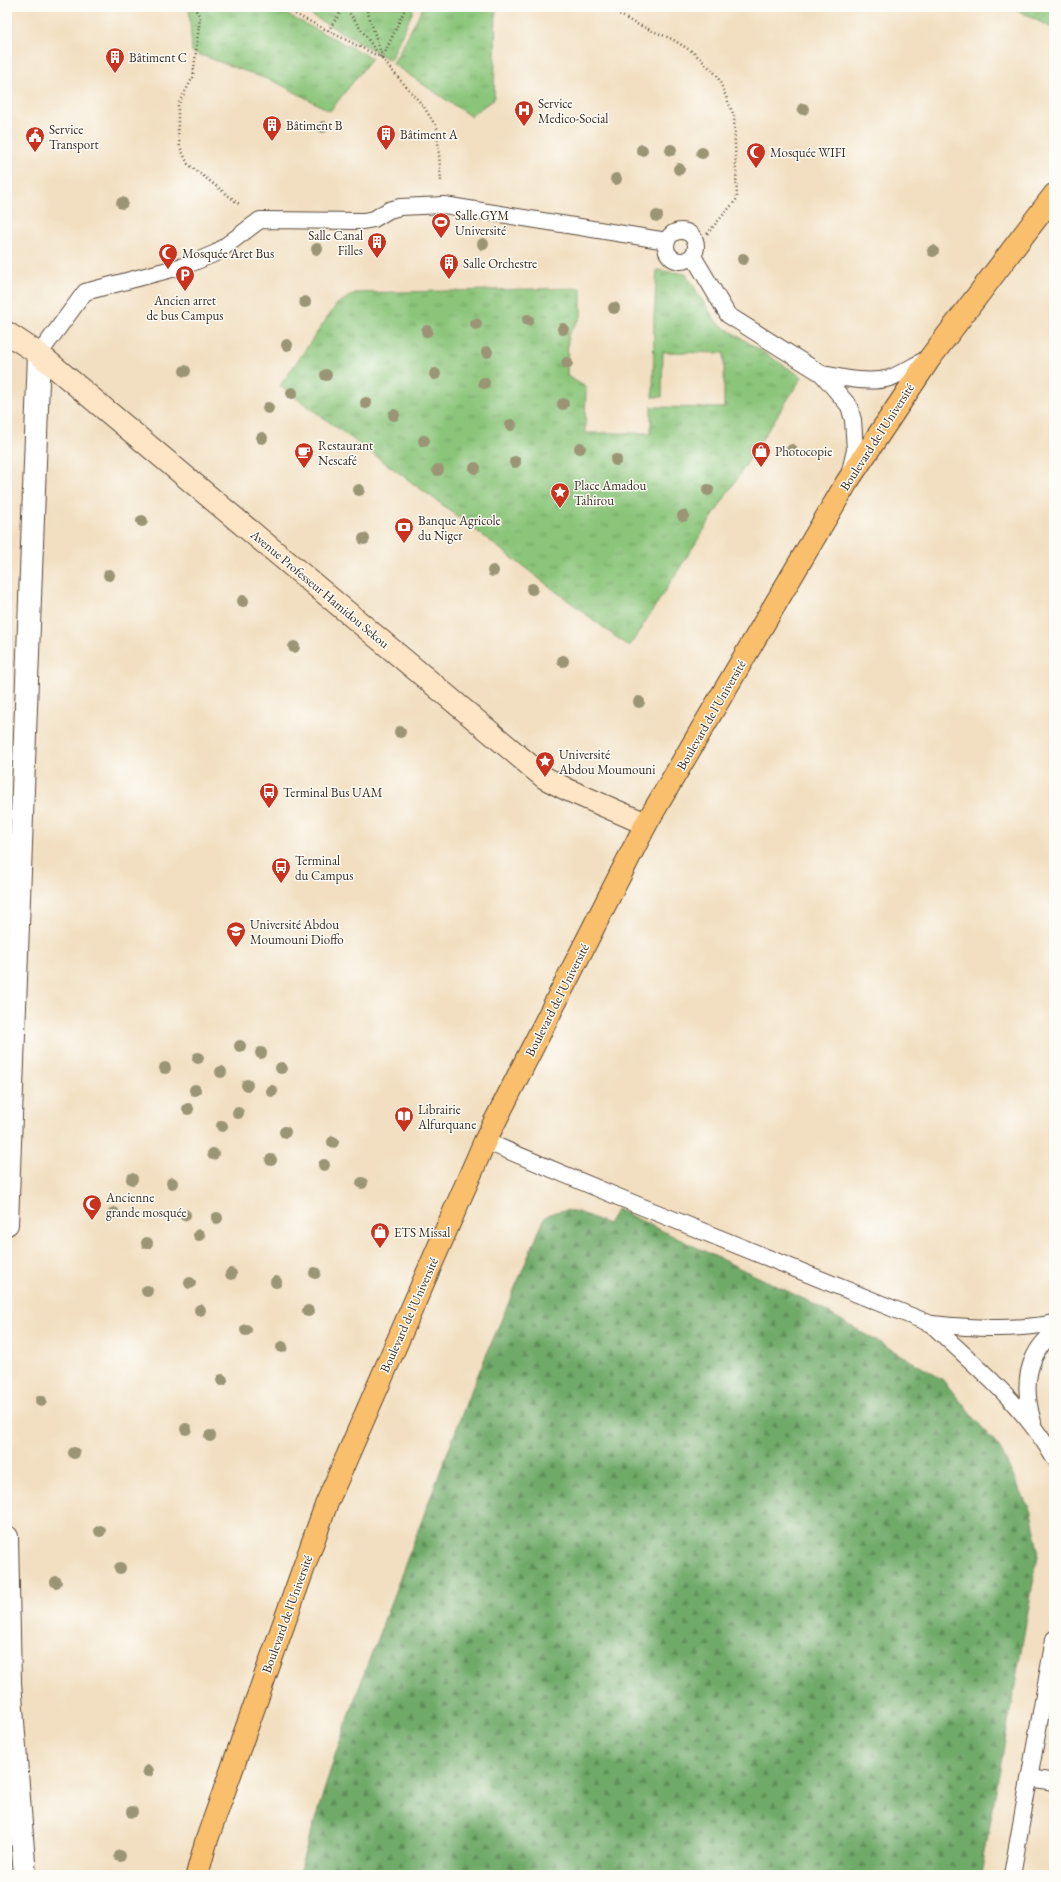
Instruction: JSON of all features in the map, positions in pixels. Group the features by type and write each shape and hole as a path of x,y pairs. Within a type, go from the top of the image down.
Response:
{"main road":[{"name":"Boulevard de l'Université","path":"197,1875 209,1834 326,1505 485,1141 646,824 847,482 930,358 1054,195"}],"street":[{"name":"Avenue Professeur Hamidou Sekou","path":"7,333 39,354 545,778 568,790 646,824"},
{"path":"7,1224 39,354"},
{"path":"7,1537 9,1683 25,1875"}],"lane":[{"path":"39,354 85,292 187,265 216,253 260,220 363,220 374,219 389,210 400,207 444,205 667,241"},
{"path":"694,250 686,260 674,259 666,250 667,241 673,233 680,231 687,232 692,236 694,250 728,315 822,374 849,406 853,420 855,450 847,482"},
{"path":"822,374 848,379 872,380 890,378 930,358"},
{"path":"485,1141 623,1199 931,1324 965,1327 1013,1328 1054,1323"},
{"path":"931,1324 996,1385 1048,1443"},
{"path":"1054,1332 1037,1352 1029,1369 1026,1387 1028,1405 1033,1422 1048,1443 1054,1458"},
{"path":"1012,1875 1054,1639"},
{"path":"1030,1778 1054,1782"}],"path":[{"path":"194,7 200,17 193,77 178,105 178,131 180,147 188,164 260,220"},
{"path":"282,7 382,59"},
{"path":"328,31 344,7 382,59 424,107 437,128 444,205"},
{"path":"366,7 382,59"},
{"path":"382,59 406,7"},
{"path":"610,7 612,10 634,23 672,39 693,52 717,75 734,116 737,199 694,250"}],"green space":[{"path":"189,7 272,7 372,58 330,111 278,83 192,52"},
{"path":"297,7 412,7 413,11 390,60"},
{"path":"423,7 496,7 494,99 470,116 393,64"},
{"path":"1011,7 1054,7 1054,29"},
{"path":"657,270 686,274 716,322 802,377 629,647 444,506 280,386 337,304 355,293 581,288 581,317 568,335 567,376 586,387 585,433 651,433 651,407 724,408 724,353 663,352 662,397 653,397 654,317"},
{"path":"617,1209 808,1301 942,1379 1000,1449 1031,1512 1039,1550 981,1875 298,1875 335,1755 366,1668 468,1398 545,1217 561,1211 569,1211 584,1214 608,1224"}],"place":[{"name":"Bâtiment C","path":"115,74"},
{"name":"Service Medico-Social","path":"524,127"},
{"name":"Bâtiment B","path":"272,142"},
{"name":"Bâtiment A","path":"386,151"},
{"name":"Service Transport","path":"35,153"},
{"name":"Mosquée WIFI","path":"756,169"},
{"name":"Salle GYM Université","path":"441,239"},
{"name":"Salle Canal Filles","path":"377,259"},
{"name":"Mosquée Aret Bus","path":"168,270"},
{"name":"Salle Orchestre","path":"449,280"},
{"name":"Ancien arret de bus Campus","path":"185,292"},
{"name":"Photocopie","path":"761,468"},
{"name":"Restaurant Nescafé","path":"304,469"},
{"name":"Place Amadou Tahirou","path":"560,509"},
{"name":"Banque Agricole du Niger","path":"404,544"},
{"name":"Université Abdou Moumouni","path":"545,778"},
{"name":"Terminal Bus UAM","path":"269,809"},
{"name":"Terminal du Campus","path":"281,884"},
{"name":"Université Abdou Moumouni Dioffo","path":"236,948"},
{"name":"Librairie Alfurquane","path":"404,1133"},
{"name":"Ancienne grande mosquée","path":"92,1221"},
{"name":"ETS Missal","path":"380,1249"}]}
